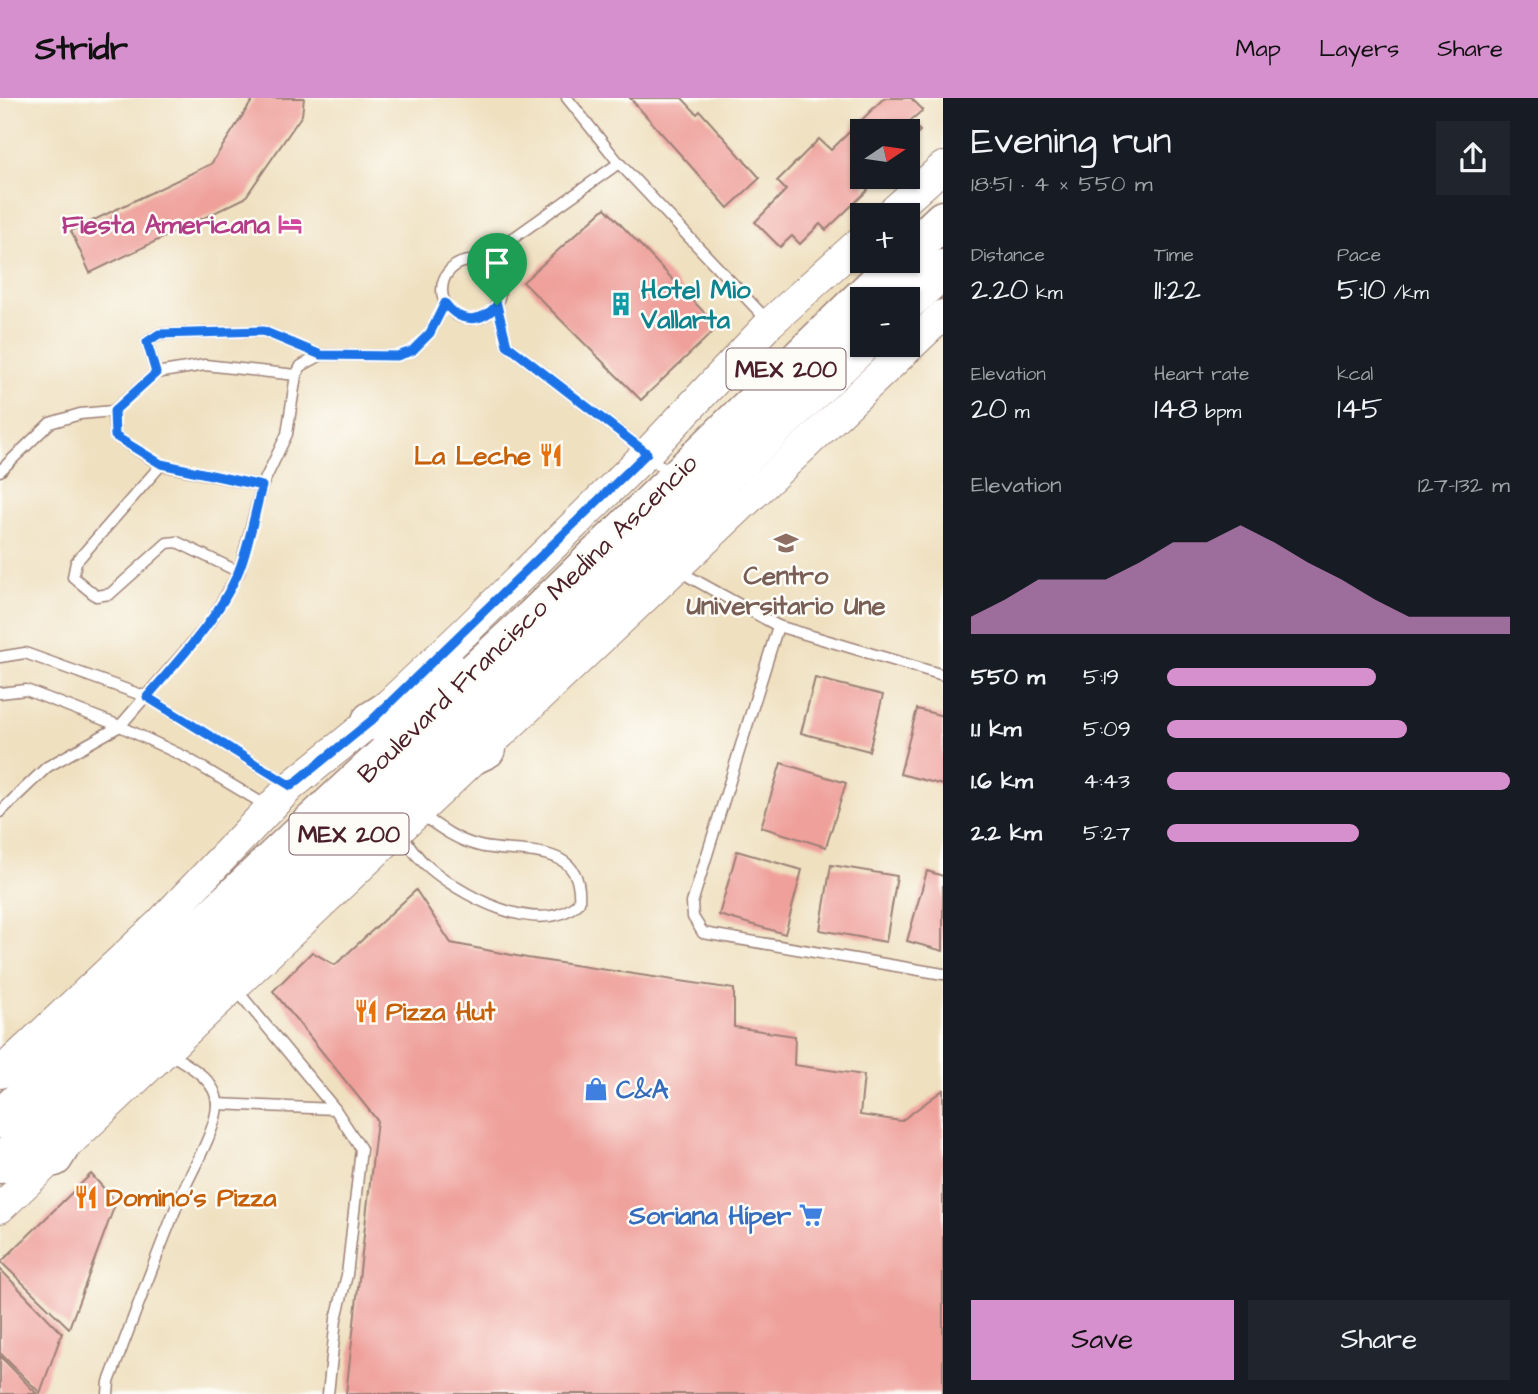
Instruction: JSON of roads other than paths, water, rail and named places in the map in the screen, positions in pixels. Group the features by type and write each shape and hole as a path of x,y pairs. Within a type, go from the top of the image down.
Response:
{"highway":[{"path":"920,242 943,220"},
{"path":"920,290 943,269"},
{"name":"Boulevard Francisco Medina Ascencio","path":"0,1164 114,1058 402,813 889,273"},
{"name":"Boulevard Francisco Medina Ascencio","path":"0,1119 302,832 532,619 742,456 850,355"},
{"path":"371,721 532,619"},
{"path":"402,813 485,749"},
{"path":"54,1157 114,1058"}],"main road":[{"path":"902,203 943,167"},
{"path":"485,749 677,570 690,497 770,323 850,251"},
{"path":"0,1073 158,925 291,786 371,721 943,315"},
{"path":"0,1208 233,986 402,813"}],"lane":[{"path":"567,98 619,163 770,323"},
{"path":"484,264 512,239 619,163"},
{"path":"497,305 481,318 470,320 451,312 442,293 447,273 464,261 484,264 499,281 497,305 507,345 690,497"},
{"path":"156,373 147,342 159,334 263,331 321,355 397,356 412,351 430,333 445,303"},
{"path":"0,812 47,767 120,726 211,621 239,572 262,486 287,434 296,375 301,366 321,355"},
{"path":"0,471 50,423 80,414 114,411 156,373 205,365 296,375"},
{"path":"114,411 115,436 161,464 262,486"},
{"path":"161,464 76,562 73,578 96,596 110,594 167,543 177,542 239,572"},
{"path":"677,570 778,626 943,675"},
{"path":"778,626 692,903 693,917 703,933 943,974"},
{"path":"0,657 25,653 147,697 291,786"},
{"path":"0,692 26,690 120,726 185,757 271,809"},
{"path":"402,813 479,846 524,849 563,860 577,879 579,902 571,911 542,917 487,903 461,893 422,862 402,813"},
{"path":"233,986 335,1109 361,1149 347,1275 337,1319 328,1394"},
{"path":"107,1394 181,1195 204,1146 217,1104 213,1087 195,1070 165,1051"},
{"path":"217,1104 335,1109"}],"place":[{"name":"Fiesta Americana","path":"290,224"},
{"name":"Hotel Mio Vallarta","path":"621,304"},
{"name":"La Leche","path":"551,455"},
{"name":"Centro Universitario Une","path":"786,543"},
{"name":"Pizza Hut","path":"366,1011"},
{"name":"C&A","path":"596,1089"},
{"name":"Domino's Pizza","path":"86,1197"},
{"name":"Soriana Híper","path":"811,1215"}]}
